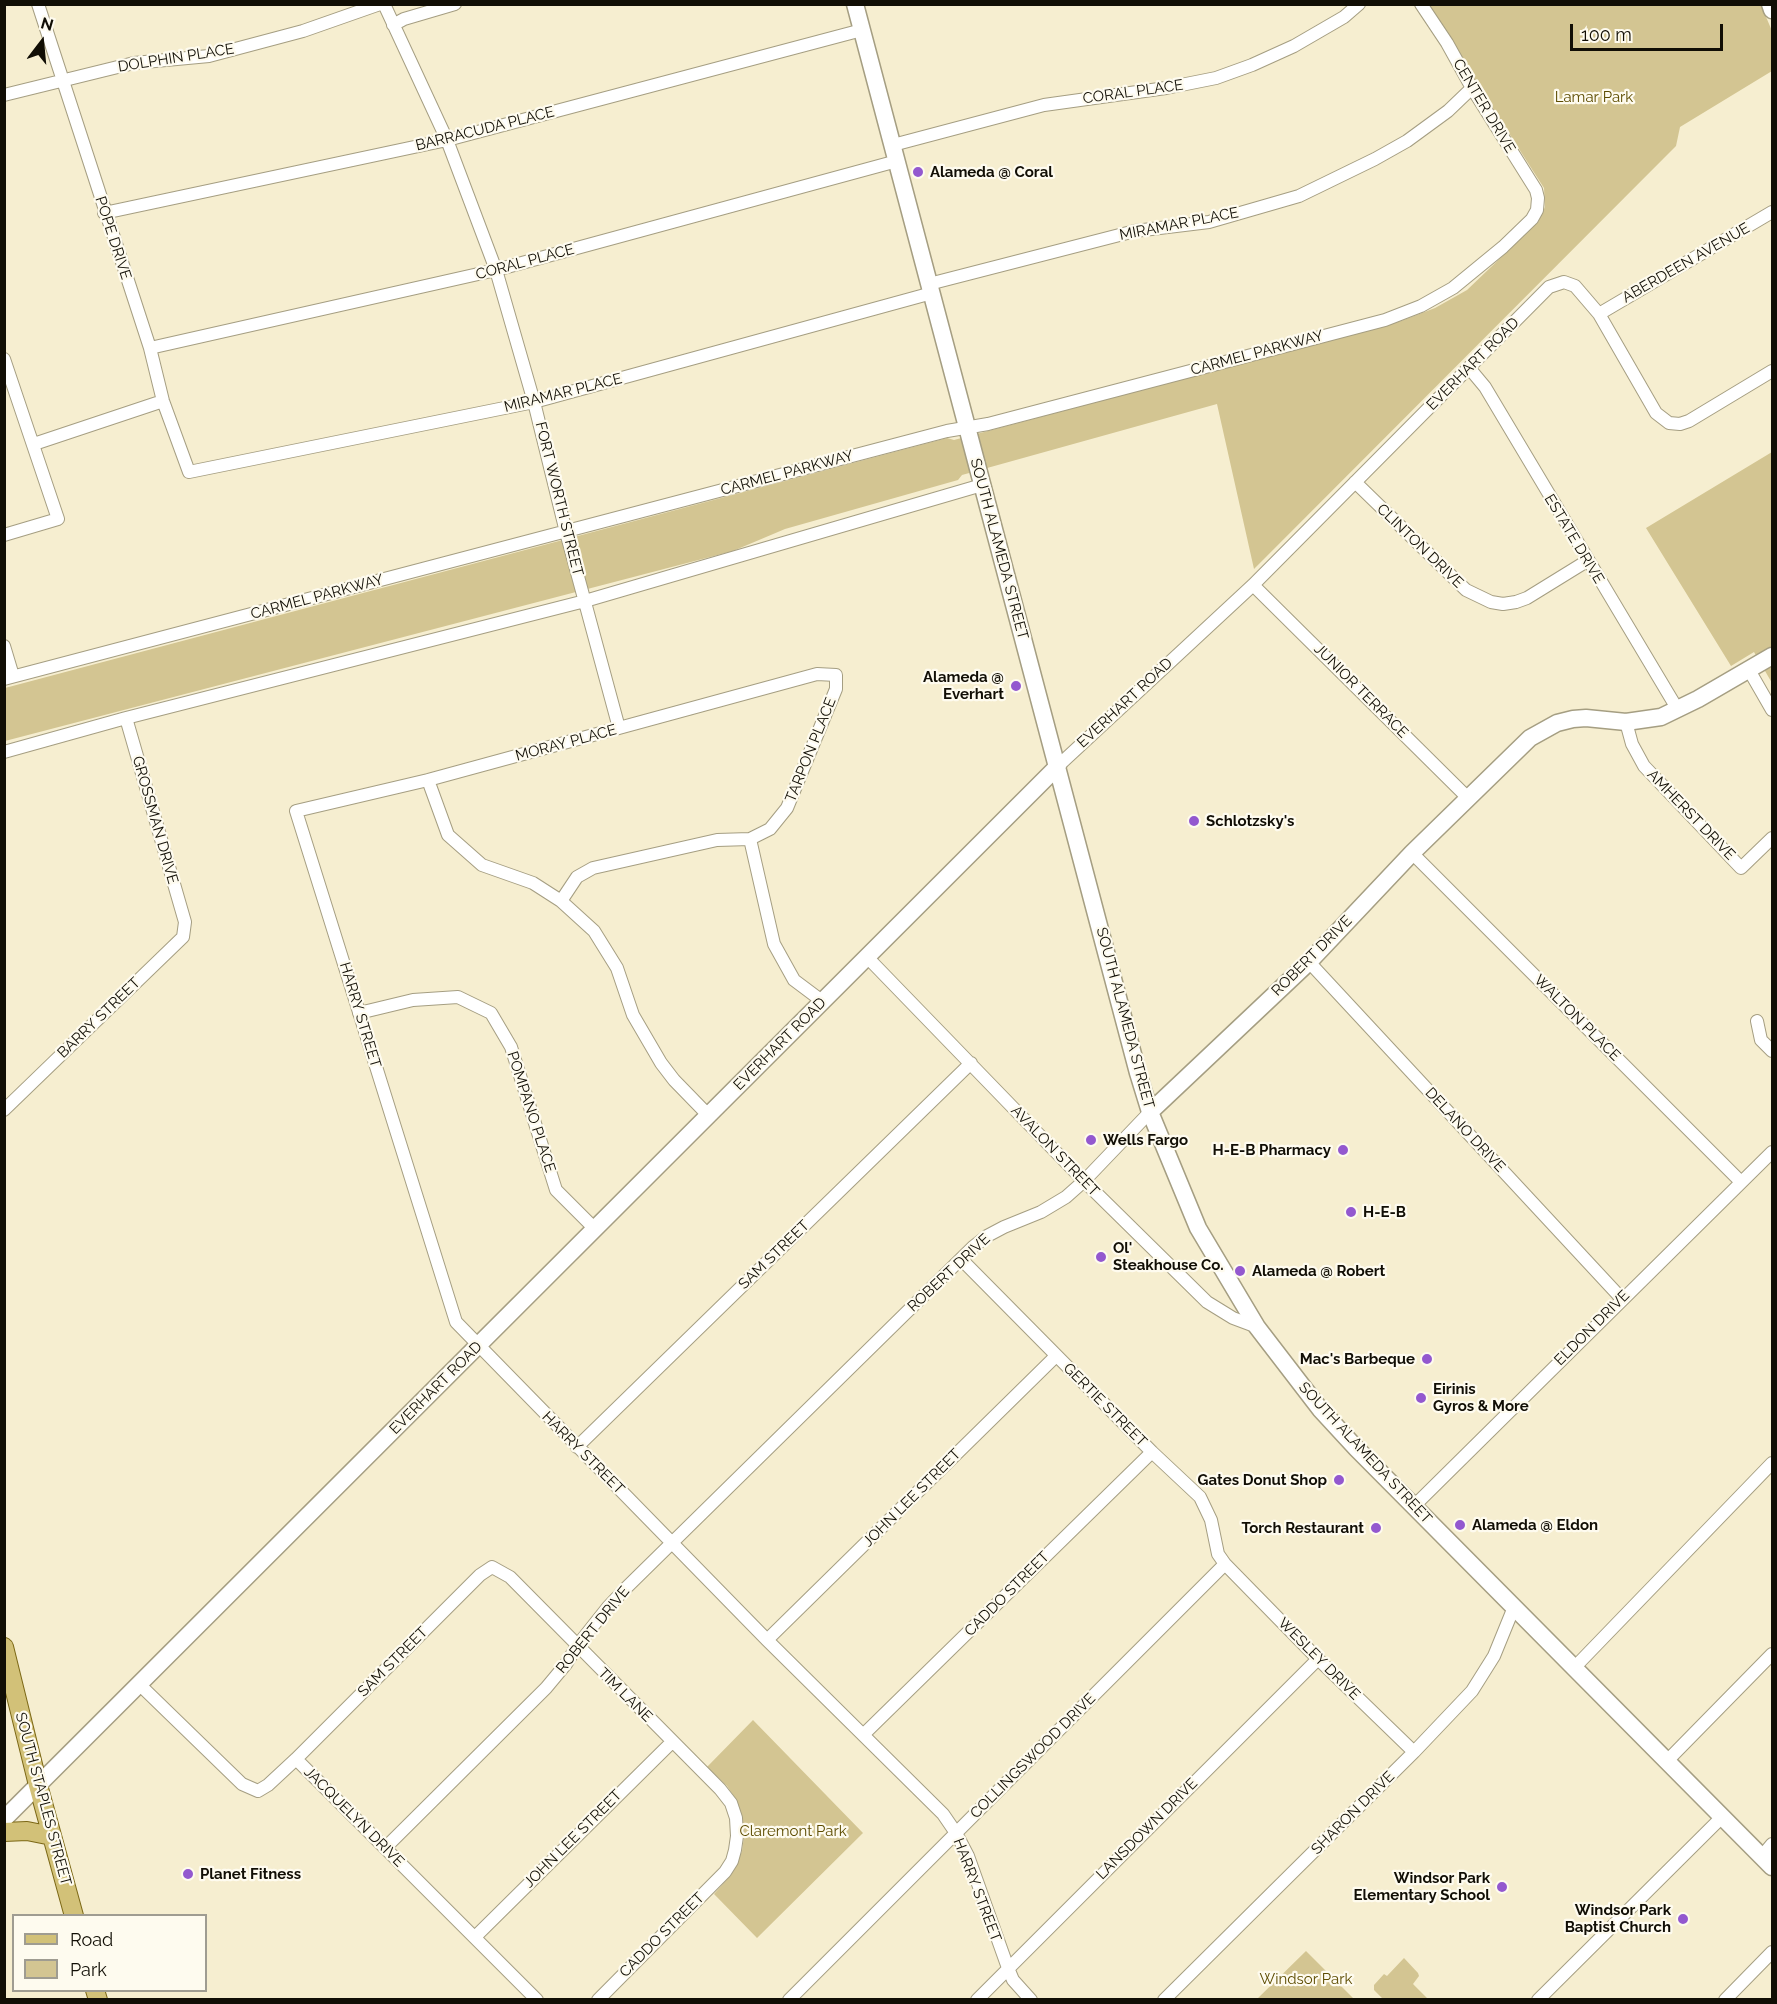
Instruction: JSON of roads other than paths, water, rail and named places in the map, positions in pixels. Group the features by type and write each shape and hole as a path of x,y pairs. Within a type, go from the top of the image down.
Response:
{"main road":[{"name":"SOUTH ALAMEDA STREET","path":"855,4 1138,1073 1150,1113 1198,1228 1257,1327 1320,1409 1722,1816 1769,1856"},
{"path":"1770,4 1773,10"},
{"name":"ROBERT DRIVE","path":"1150,1113 1309,962 1412,853 1519,747 1544,729 1573,719 1626,722 1661,717 1678,710 1773,656"},
{"name":"EVERHART ROAD","path":"4,1819 1058,766"},
{"name":"SOUTH STAPLES STREET","path":"4,1647 38,1785 73,1914"},
{"path":"4,1832 27,1832 52,1836"}],"street":[{"name":"POPE DRIVE","path":"38,4 104,213 150,348 163,401 189,472"},
{"name":"DOLPHIN PLACE","path":"4,95 134,63 208,56 303,31 382,4"},
{"name":"FORT WORTH STREET","path":"382,4 447,140 496,270 534,402 566,532 619,728"},
{"path":"393,25 404,19 455,4"},
{"name":"CORAL PLACE","path":"892,145 1044,105 1166,88 1216,78 1294,46 1344,17 1359,4"},
{"name":"CENTER DRIVE","path":"1421,4 1536,190 1537,210"},
{"name":"BARRACUDA PLACE","path":"104,213 447,140 862,30"},
{"name":"MIRAMAR PLACE","path":"189,472 534,402 1135,231 1209,222 1299,196 1407,141 1448,111 1473,88"},
{"name":"CORAL PLACE","path":"150,348 496,270 897,161"},
{"name":"CARMEL PARKWAY","path":"9,677 935,434 967,428 1385,320 1421,306 1453,288 1503,248 1532,219 1537,210"},
{"name":"ABERDEEN AVENUE","path":"1599,314 1773,212"},
{"name":"EVERHART ROAD","path":"1058,766 1253,585 1549,287 1564,282 1575,286 1599,314"},
{"path":"1599,314 1656,413 1669,423 1680,424 1689,421 1773,371"},
{"path":"4,359 9,383 34,444 58,519 4,535"},
{"name":"ESTATE DRIVE","path":"1470,369 1485,387 1678,710"},
{"path":"34,444 163,401"},
{"name":"CLINTON DRIVE","path":"1355,482 1466,590 1491,602 1503,604 1527,598 1587,561"},
{"path":"4,752 126,718 585,601 982,485"},
{"name":"JUNIOR TERRACE","path":"1253,585 1468,798"},
{"path":"4,646 9,677"},
{"path":"1749,670 1773,710"},
{"name":"MORAY PLACE","path":"296,811 428,780 817,674 836,675"},
{"name":"TARPON PLACE","path":"750,839 770,829 787,808 836,689 836,675"},
{"name":"GROSSMAN DRIVE","path":"126,718 185,922"},
{"name":"AMHERST DRIVE","path":"1626,722 1632,744 1644,766 1741,868 1773,838"},
{"path":"428,780 448,835 482,865 533,883 561,901 594,931 616,968 633,1015 661,1062 674,1080 709,1116"},
{"name":"HARRY STREET","path":"296,811 456,1322 767,1640 943,1814 968,1857 1013,1980 1031,2000"},
{"path":"561,901 577,877 593,868 717,840 750,839 774,944 794,980 822,1001"},
{"name":"WALTON PLACE","path":"1412,853 1741,1182"},
{"name":"BARRY STREET","path":"4,1110 183,937 185,922"},
{"name":"AVALON STREET","path":"867,957 1084,1181 1207,1302 1233,1318 1257,1327"},
{"name":"DELANO DRIVE","path":"1309,962 1622,1299"},
{"name":"POMPANO PLACE","path":"359,1012 412,1000 458,997 491,1013 511,1047 556,1190 595,1229"},
{"path":"1757,1021 1761,1040 1773,1051"},
{"name":"SAM STREET","path":"577,1447 971,1063"},
{"name":"ROBERT DRIVE","path":"385,1848 546,1688 608,1607 961,1259 987,1236 1041,1212 1066,1197 1150,1113"},
{"name":"ELDON DRIVE","path":"1414,1506 1773,1152"},
{"name":"GERTIE STREET","path":"961,1259 1152,1452 1200,1497 1211,1520 1218,1554 1225,1564"},
{"name":"JOHN LEE STREET","path":"767,1640 1056,1356"},
{"name":"CADDO STREET","path":"863,1735 1152,1452"},
{"path":"1574,1668 1773,1463"},
{"name":"WESLEY DRIVE","path":"1225,1564 1414,1752"},
{"name":"COLLINGSWOOD DRIVE","path":"789,2000 1225,1564"},
{"name":"SAM STREET","path":"296,1759 480,1575 492,1567"},
{"name":"TIM LANE","path":"492,1567 510,1577 720,1789 731,1803 736,1818 737,1836"},
{"name":"SHARON DRIVE","path":"1164,2000 1414,1752 1472,1690 1483,1675 1503,1636 1514,1607"},
{"path":"1667,1761 1773,1654"},
{"name":"LANSDOWN DRIVE","path":"977,2000 1318,1659"},
{"name":"JACQUELYN DRIVE","path":"139,1684 243,1784 258,1791 268,1785 296,1759 537,2000"},
{"name":"JOHN LEE STREET","path":"475,1937 672,1742"},
{"path":"1538,2000 1722,1816"},
{"name":"CADDO STREET","path":"598,2000 720,1879 732,1861 737,1836"},
{"path":"1725,2000 1773,1952"}],"place":[{"name":"Alameda @ Coral","path":"918,172"},
{"name":"Alameda @ Everhart","path":"1016,686"},
{"name":"Schlotzsky's","path":"1194,821"},
{"name":"Wells Fargo","path":"1091,1140"},
{"name":"H-E-B Pharmacy","path":"1343,1150"},
{"name":"H-E-B","path":"1351,1212"},
{"name":"Ol' Steakhouse Co.","path":"1101,1257"},
{"name":"Alameda @ Robert","path":"1240,1271"},
{"name":"Mac's Barbeque","path":"1427,1359"},
{"name":"Eirinis Gyros & More","path":"1421,1398"},
{"name":"Gates Donut Shop","path":"1339,1480"},
{"name":"Alameda @ Eldon","path":"1460,1525"},
{"name":"Torch Restaurant","path":"1376,1528"},
{"name":"Planet Fitness","path":"188,1874"},
{"name":"Windsor Park Elementary School","path":"1502,1887"},
{"name":"Windsor Park Baptist Church","path":"1683,1919"}],"park label":[{"name":"Lamar Park","path":"1594,97"},
{"name":"Claremont Park","path":"793,1831"},
{"name":"Windsor Park","path":"1306,1979"}]}
